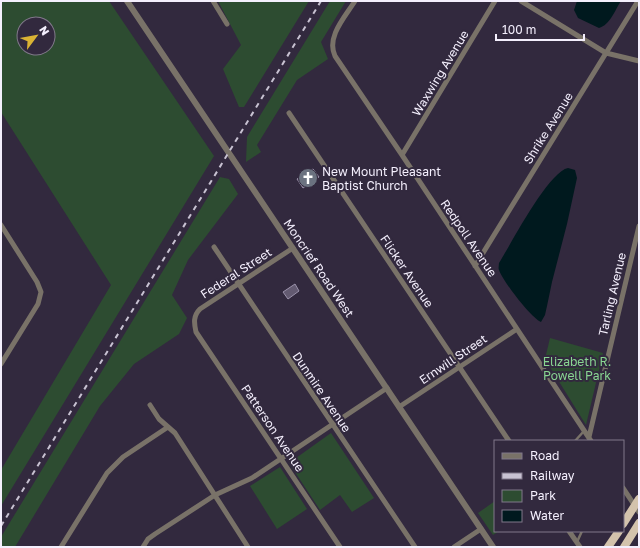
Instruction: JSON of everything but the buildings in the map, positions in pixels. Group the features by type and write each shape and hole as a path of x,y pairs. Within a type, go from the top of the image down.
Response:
{"highway":[{"path":"624,523 638,505"},
{"path":"624,547 639,523"},
{"path":"608,547 617,532"}],"street":[{"name":"Moncrief Road West","path":"127,1 493,547"},
{"path":"213,1 227,24"},
{"name":"Redpoll Avenue","path":"355,1 334,34 332,45 334,56 402,155 590,439"},
{"name":"Waxwing Avenue","path":"402,155 495,1"},
{"path":"521,1 606,53 639,61"},
{"name":"Shrike Avenue","path":"475,266 638,1"},
{"name":"Flicker Avenue","path":"289,112 507,440"},
{"path":"1,225 37,282 41,292 40,298 1,364"},
{"name":"Tarling Avenue","path":"590,439 639,226"},
{"name":"Dunmire Avenue","path":"214,247 415,547"},
{"name":"Federal Street","path":"194,319 196,313 200,309 293,248"},
{"name":"Patterson Avenue","path":"194,319 196,332 340,547"},
{"name":"Ernwill Street","path":"399,407 517,329"},
{"path":"143,547 148,539 214,495 252,478 387,388"},
{"path":"150,405 159,420 175,434 248,547"},
{"path":"61,547 107,473 124,457 168,427"},
{"path":"624,489 638,505"},
{"path":"454,547 481,529"},
{"path":"570,532 578,545"}],"lane":[{"path":"577,440 580,434 585,430"},
{"path":"578,545 582,532"}],"green space":[{"path":"1,1 109,1 214,156 1,506 1,470 111,285 1,112"},
{"path":"218,1 309,1 244,107 239,107 223,69 241,45"},
{"path":"330,1 346,1 321,42 328,59 297,80 257,145 261,152 246,162 247,137"},
{"path":"220,177 229,179 238,194 188,260 172,295 187,318 179,334 134,364 100,406 15,547 1,547 1,537"},
{"name":"Elizabeth R. Powell Park","path":"550,338 603,353 586,425 545,359"},
{"path":"331,433 374,498 352,512 340,495 320,510 289,463"},
{"path":"280,467 307,509 277,529 250,486"},
{"path":"494,502 494,532 498,532 493,535 478,513"}],"water":[{"path":"577,1 621,1 609,21 599,28 578,18 574,10"},
{"path":"568,168 575,170 577,178 545,315 541,322 531,314 511,290 501,275 499,263 530,210 550,182 560,172"}],"railway":[{"path":"1,526 321,1"}],"place":[{"name":"New Mount Pleasant Baptist Church","path":"308,178"}]}
